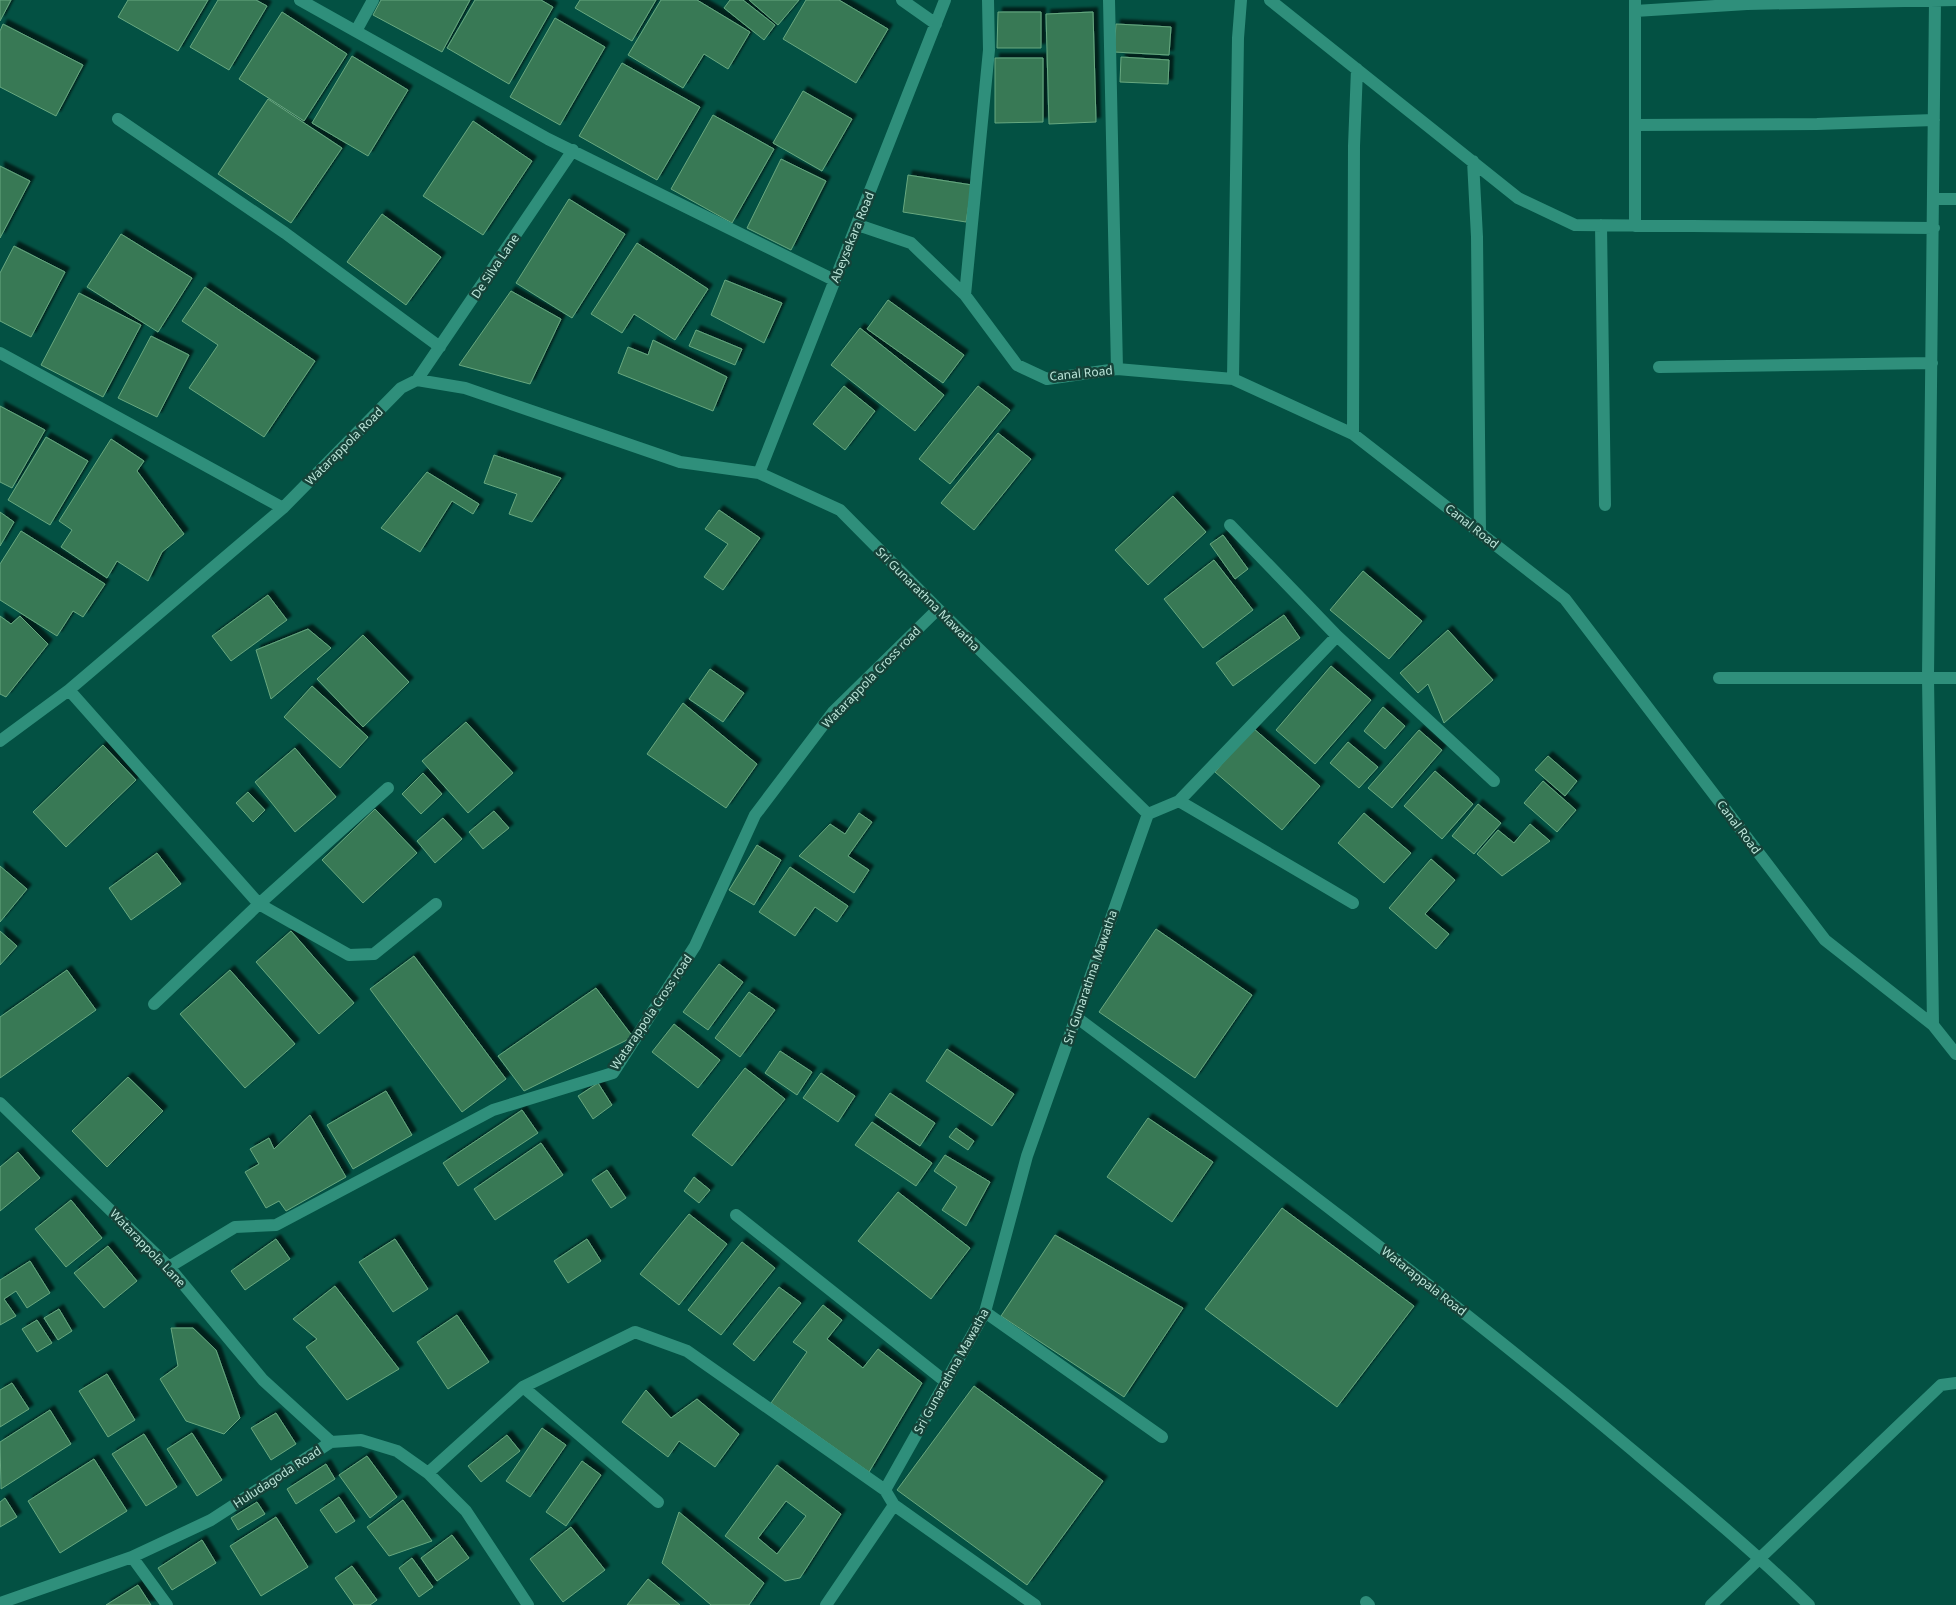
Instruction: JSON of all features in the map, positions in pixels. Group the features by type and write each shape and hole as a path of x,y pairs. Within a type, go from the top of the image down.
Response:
{"street":[{"path":"300,0 548,139 834,280"},
{"path":"356,31 373,0"},
{"path":"902,0 936,24"},
{"name":"Abeysekara Road","path":"758,473 834,280 858,225 945,0"},
{"path":"965,295 989,50 988,0"},
{"path":"1108,0 1117,369"},
{"path":"1233,379 1238,38 1241,0"},
{"path":"1270,0 1518,198 1576,225 1934,228"},
{"path":"1934,1025 1928,677 1936,0"},
{"path":"1635,226 1635,6 1956,0"},
{"path":"1353,434 1354,146 1357,69"},
{"path":"118,119 285,234 440,347"},
{"path":"1635,125 1818,124 1934,120"},
{"name":"De Silva Lane","path":"417,380 573,150"},
{"path":"1473,161 1477,237 1480,532"},
{"path":"1933,199 1956,199"},
{"name":"Canal Road","path":"858,225 911,243 965,295 1017,365 1048,379 1117,369 1233,379 1353,434 1565,599 1825,940 1934,1025 1956,1054"},
{"path":"1601,226 1606,505"},
{"path":"0,353 283,508"},
{"path":"1659,367 1932,363"},
{"path":"417,380 465,388 680,462 758,473"},
{"name":"Watarappola Road","path":"0,741 69,690 283,508 401,388 417,380"},
{"name":"Sri Gunarathna Mawatha","path":"758,473 840,510 938,609 1148,814 1028,1156 985,1312 885,1490"},
{"path":"1230,525 1337,636 1494,781"},
{"name":"Watarappola Cross road","path":"169,1267 235,1227 276,1225 493,1110 613,1073 695,946 755,815 833,712 938,609"},
{"path":"1148,814 1179,801 1337,636"},
{"path":"1719,678 1956,678"},
{"path":"69,690 258,904 349,955 374,954 436,904"},
{"path":"154,1004 258,904 388,788"},
{"path":"1179,801 1353,903"},
{"name":"Watarappala Road","path":"1076,1017 1308,1190 1523,1359 1761,1558 1808,1605"},
{"name":"Watarappola Lane","path":"0,1103 169,1267 263,1380 331,1442"},
{"path":"736,1216 946,1382"},
{"path":"985,1312 1162,1437"},
{"path":"428,1474 523,1387 635,1332 687,1351 885,1490 894,1505 1035,1605"},
{"path":"1711,1605 1940,1385 1956,1383"},
{"path":"523,1387 658,1502"},
{"name":"Huludagoda Road","path":"0,1603 132,1557 211,1520 331,1442 361,1440 397,1451 428,1474 466,1511 528,1605"},
{"path":"826,1605 894,1505"},
{"path":"132,1557 167,1605"}],"building":[{"path":"0,0 11,0 0,21"},
{"path":"128,0 208,0 178,51 118,17"},
{"path":"218,0 256,0 267,6 229,70 190,47"},
{"path":"381,0 470,0 442,52 373,15"},
{"path":"475,0 541,0 553,7 509,84 447,48"},
{"path":"580,0 656,0 632,41 575,8"},
{"path":"661,0 697,0 750,32 728,69 704,54 683,88 628,55"},
{"path":"730,0 743,0 775,25 764,40 724,8"},
{"path":"749,0 799,0 778,25"},
{"path":"806,0 839,0 888,29 856,83 783,39"},
{"path":"282,12 347,54 304,121 239,79"},
{"path":"998,12 1041,12 1041,48 997,48"},
{"path":"1093,12 1096,122 1049,124 1046,14"},
{"path":"555,18 605,47 560,125 510,97"},
{"path":"3,24 83,65 56,116 0,87 0,31"},
{"path":"1116,24 1171,27 1169,55 1114,52"},
{"path":"352,56 408,90 368,156 312,123"},
{"path":"1121,57 1169,60 1168,84 1120,82"},
{"path":"995,58 1043,58 1043,122 995,123"},
{"path":"622,63 700,107 657,180 579,136"},
{"path":"803,91 852,119 822,171 773,143"},
{"path":"268,99 342,148 291,223 218,174"},
{"path":"713,115 774,149 732,223 671,189"},
{"path":"473,121 532,161 483,235 423,196"},
{"path":"781,159 826,181 791,250 747,228"},
{"path":"0,166 30,181 0,238"},
{"path":"908,175 972,185 966,222 903,212"},
{"path":"569,199 625,234 572,318 516,283"},
{"path":"382,214 441,257 406,305 347,262"},
{"path":"121,234 192,278 158,332 87,287"},
{"path":"637,243 708,289 675,340 634,314 622,333 591,314"},
{"path":"14,246 65,272 31,337 0,321 0,273"},
{"path":"725,280 782,303 764,343 711,315"},
{"path":"205,287 315,361 264,437 189,388 218,345 182,321"},
{"path":"511,291 561,319 530,384 459,365"},
{"path":"79,293 141,325 103,397 41,365"},
{"path":"888,300 964,355 943,383 867,329"},
{"path":"860,328 944,395 915,431 831,365"},
{"path":"696,330 742,349 735,365 689,346"},
{"path":"151,336 189,355 157,417 118,398"},
{"path":"653,340 727,377 713,411 618,373 628,347 648,355"},
{"path":"844,386 875,411 845,450 813,424"},
{"path":"978,386 1010,410 950,484 919,459"},
{"path":"0,406 45,430 12,488 0,482"},
{"path":"998,433 1031,459 974,530 941,503"},
{"path":"46,437 88,461 50,525 8,500"},
{"path":"111,439 144,461 137,471 184,534 162,552 148,581 117,561 107,578 61,547 72,530 59,521"},
{"path":"494,455 561,478 532,522 509,514 517,494 484,483"},
{"path":"427,472 479,504 473,514 452,501 420,552 381,528"},
{"path":"1173,496 1206,532 1148,585 1115,550"},
{"path":"719,510 760,538 723,590 704,577 728,544 705,529"},
{"path":"0,512 14,522 0,546"},
{"path":"21,531 105,584 83,617 73,611 57,636 0,600 0,564"},
{"path":"1223,535 1248,569 1235,579 1210,544"},
{"path":"1214,560 1253,610 1203,648 1164,599"},
{"path":"1363,571 1422,621 1389,659 1330,610"},
{"path":"268,595 287,620 231,661 212,636"},
{"path":"1284,615 1300,638 1233,686 1216,663"},
{"path":"0,616 11,624 20,616 48,644 6,697 0,694"},
{"path":"308,629 331,648 271,699 256,650"},
{"path":"1448,630 1493,680 1444,723 1428,684 1418,693 1400,673"},
{"path":"363,635 409,682 363,727 317,679"},
{"path":"1331,666 1371,700 1315,764 1276,730"},
{"path":"710,669 744,693 723,722 689,699"},
{"path":"312,686 368,737 340,768 284,717"},
{"path":"683,703 757,764 726,808 647,754"},
{"path":"1383,707 1405,726 1385,749 1364,731"},
{"path":"466,722 513,773 468,813 422,761"},
{"path":"1253,728 1320,786 1282,830 1215,772"},
{"path":"1419,730 1442,750 1392,808 1368,788"},
{"path":"1348,742 1378,767 1359,788 1330,763"},
{"path":"103,745 136,780 66,847 33,812"},
{"path":"295,748 336,797 295,832 255,782"},
{"path":"1548,756 1577,781 1565,796 1535,770"},
{"path":"1435,771 1473,804 1442,839 1404,806"},
{"path":"423,773 442,794 421,814 402,794"},
{"path":"1543,781 1576,810 1557,832 1524,803"},
{"path":"248,792 265,810 253,822 236,803"},
{"path":"1478,804 1501,823 1474,854 1452,836"},
{"path":"375,809 417,853 363,903 322,860"},
{"path":"494,811 509,828 483,849 469,832"},
{"path":"859,813 872,822 848,856 869,870 854,893 799,856 830,824 845,834"},
{"path":"1364,813 1411,853 1384,883 1338,843"},
{"path":"443,818 462,839 435,863 417,841"},
{"path":"1530,824 1550,841 1502,876 1477,854 1498,830 1514,843"},
{"path":"757,845 781,860 754,905 729,890"},
{"path":"157,853 181,884 131,920 109,888"},
{"path":"1431,859 1455,880 1425,914 1449,934 1436,949 1389,908"},
{"path":"0,866 27,889 0,922"},
{"path":"790,867 848,906 837,922 815,907 795,936 759,912"},
{"path":"1156,929 1252,995 1195,1078 1099,1012"},
{"path":"0,931 17,946 0,965"},
{"path":"291,931 354,1003 319,1034 256,962"},
{"path":"414,956 506,1079 462,1112 370,989"},
{"path":"719,964 743,982 708,1030 683,1012"},
{"path":"67,970 96,1010 0,1078 0,1017"},
{"path":"230,970 295,1044 245,1088 180,1014"},
{"path":"596,988 633,1037 524,1091 498,1056"},
{"path":"749,992 775,1010 740,1057 715,1038"},
{"path":"674,1024 720,1060 698,1088 652,1052"},
{"path":"947,1049 1014,1094 992,1126 926,1081"},
{"path":"780,1051 812,1072 797,1095 765,1073"},
{"path":"745,1068 785,1099 732,1166 692,1135"},
{"path":"821,1073 855,1096 838,1122 803,1098"},
{"path":"128,1077 163,1111 107,1167 72,1131"},
{"path":"598,1083 612,1105 593,1119 578,1096"},
{"path":"386,1091 412,1135 353,1169 327,1125"},
{"path":"890,1093 935,1123 920,1146 875,1115"},
{"path":"522,1110 538,1133 458,1186 443,1163"},
{"path":"310,1115 346,1177 286,1211 279,1201 266,1208 245,1172 259,1164 250,1149 269,1138 274,1149"},
{"path":"1148,1118 1213,1162 1172,1222 1107,1177"},
{"path":"872,1122 932,1163 916,1186 855,1145"},
{"path":"956,1128 974,1141 968,1150 949,1137"},
{"path":"541,1143 563,1175 495,1220 474,1189"},
{"path":"18,1152 40,1178 0,1211 0,1167"},
{"path":"945,1155 990,1182 966,1226 942,1210 957,1187 934,1171"},
{"path":"607,1170 626,1198 611,1208 592,1180"},
{"path":"694,1177 710,1190 699,1203 684,1191"},
{"path":"898,1192 970,1248 931,1299 858,1241"},
{"path":"71,1200 102,1238 66,1267 35,1229"},
{"path":"1282,1208 1414,1306 1337,1407 1205,1309"},
{"path":"689,1214 727,1244 679,1305 640,1274"},
{"path":"1055,1235 1183,1308 1124,1397 1001,1316"},
{"path":"276,1239 290,1259 245,1290 231,1271"},
{"path":"395,1239 428,1289 393,1312 359,1262"},
{"path":"587,1239 601,1261 568,1283 554,1261"},
{"path":"742,1242 775,1268 721,1335 688,1310"},
{"path":"108,1246 137,1281 104,1308 74,1273"},
{"path":"30,1261 50,1293 27,1308 16,1291 4,1299 16,1316 0,1325 0,1280"},
{"path":"335,1286 399,1369 347,1400 306,1347 317,1339 293,1319"},
{"path":"779,1287 801,1303 754,1361 733,1344"},
{"path":"823,1305 842,1320 827,1339 863,1368 878,1349 922,1383 869,1472 771,1403 807,1352 793,1342"},
{"path":"59,1309 72,1331 58,1340 44,1318"},
{"path":"457,1315 489,1362 448,1389 417,1342"},
{"path":"37,1320 52,1343 37,1352 22,1329"},
{"path":"171,1328 193,1328 216,1350 240,1418 224,1434 186,1421 160,1379 178,1366"},
{"path":"107,1374 135,1420 108,1437 79,1391"},
{"path":"12,1383 29,1409 0,1427 0,1390"},
{"path":"974,1386 1103,1481 1027,1585 897,1490"},
{"path":"646,1390 671,1418 697,1399 739,1434 715,1467 679,1441 668,1457 622,1422"},
{"path":"50,1410 71,1444 1,1489 0,1442"},
{"path":"276,1413 296,1444 271,1460 251,1428"},
{"path":"542,1428 566,1445 530,1497 506,1481"},
{"path":"192,1433 222,1480 197,1496 167,1449"},
{"path":"144,1434 177,1487 146,1506 112,1454"},
{"path":"507,1435 520,1451 481,1482 468,1466"},
{"path":"367,1456 397,1497 370,1518 339,1475"},
{"path":"94,1459 127,1511 60,1553 28,1501"},
{"path":"582,1461 601,1475 566,1526 546,1512"},
{"path":"326,1464 335,1479 296,1504 287,1489"},
{"path":"777,1465 841,1514 800,1578 785,1581 725,1536","holes":["786,1501 806,1516 777,1554 758,1538"]},
{"path":"339,1497 355,1521 336,1533 320,1510"},
{"path":"5,1498 17,1517 0,1527 0,1502"},
{"path":"403,1500 432,1541 389,1556 367,1527"},
{"path":"257,1502 265,1514 238,1530 231,1518"},
{"path":"679,1512 764,1583 749,1605 711,1605 662,1563"},
{"path":"276,1517 308,1567 261,1596 230,1546"},
{"path":"571,1527 605,1570 563,1602 530,1559"},
{"path":"452,1535 469,1558 437,1581 421,1558"},
{"path":"202,1540 216,1563 172,1590 158,1568"},
{"path":"412,1558 433,1587 419,1597 399,1568"},
{"path":"352,1566 377,1600 370,1605 354,1605 335,1578"},
{"path":"648,1579 680,1605 627,1605"},
{"path":"138,1585 151,1605 106,1605"}]}
